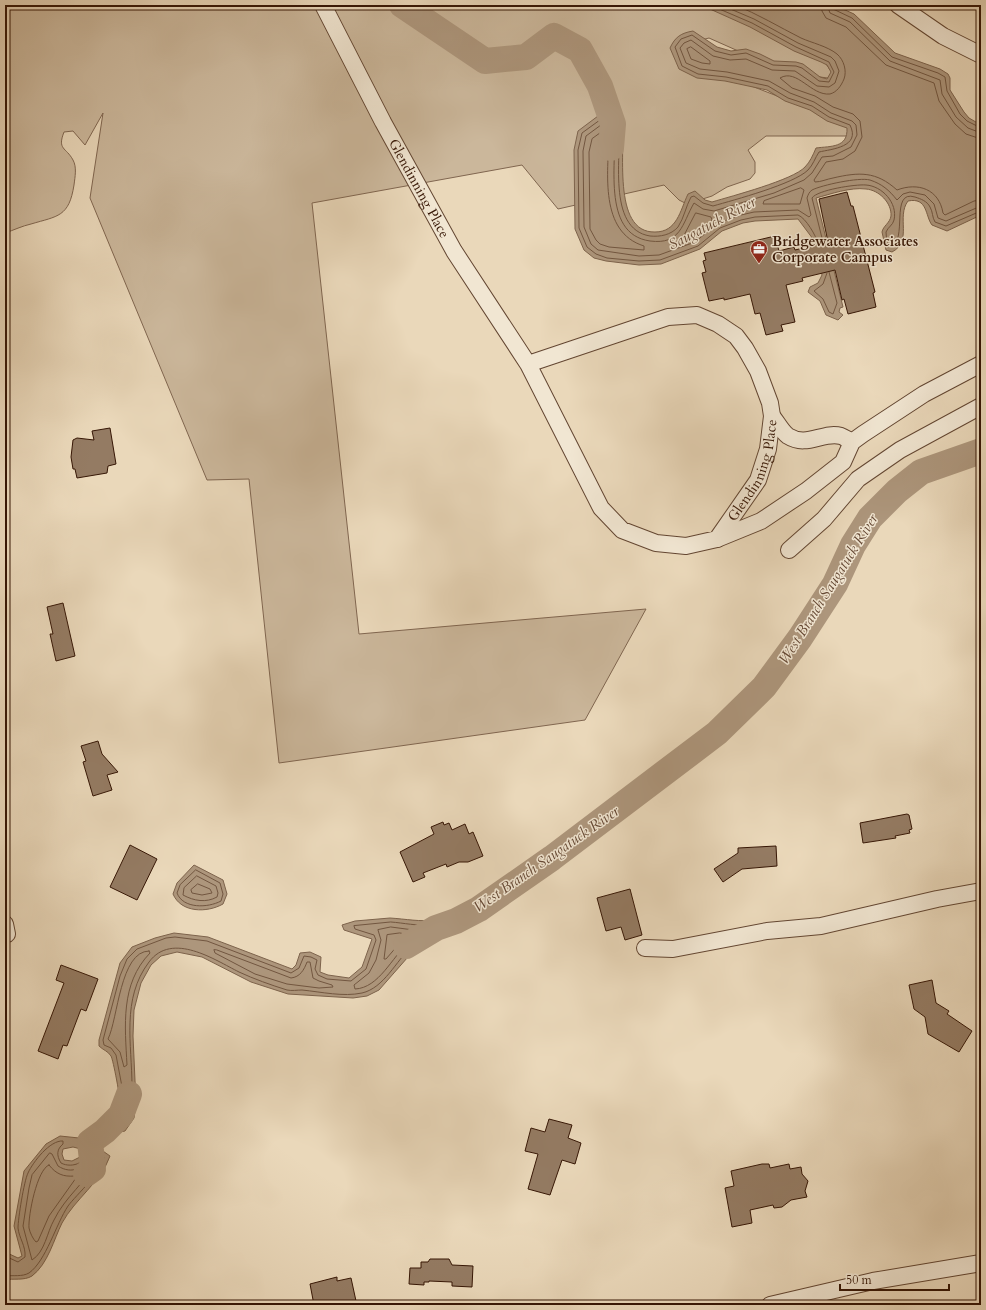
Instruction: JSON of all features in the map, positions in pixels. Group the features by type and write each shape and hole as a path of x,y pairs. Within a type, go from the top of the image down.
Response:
{"street":[{"name":"Glendinning Place","path":"323,5 383,122 454,251 528,364 602,508 622,530 656,542 686,546 717,539 758,480 768,449 772,416 770,403 758,371 745,348 736,336 718,324 697,315 668,317 528,364"},
{"path":"898,5 944,36 981,55"},
{"path":"717,539 761,521 806,491 843,462 852,442 924,394 981,364"},
{"path":"789,550 824,520 858,480 900,450 981,406"},
{"path":"772,416 786,435 796,440 808,441 831,435 841,436 852,442"},
{"path":"843,462 858,480"},
{"path":"645,948 673,949 767,931 821,926 981,891"},
{"path":"770,1305 873,1281 981,1263"}],"shaded area":[{"path":"5,5 743,5 819,53 836,79 812,76 754,58 709,38 686,44 718,73 844,122 859,136 766,136 748,150 755,162 755,173 750,179 727,187 712,196 687,204 679,200 664,185 558,209 522,165 312,203 359,634 646,609 585,720 279,763 249,479 207,480 90,198 103,113 85,145 73,131 64,132 61,142 63,148 73,160 75,175 72,196 61,214 5,233"}],"water":[{"path":"701,5 834,5 854,14 895,53 940,69 948,74 950,78 950,90 964,112 969,118 981,125 981,215 947,231 932,225 923,204 908,201 903,214 902,242 892,252 886,250 882,232 891,216 891,211 884,198 876,192 866,189 854,189 816,198 843,307 840,308 839,312 843,315 838,320 826,315 820,301 808,292 810,287 818,283 822,275 813,239 798,219 743,223 722,231 700,249 661,264 639,265 594,258 584,250 575,229 574,150 578,131 602,113 613,114 622,119 623,167 626,204 632,219 641,229 655,232 662,231 673,224 680,213 688,194 695,191 705,200 712,202 776,182 798,172 805,167 813,156 816,148 838,145 842,143 847,135 847,128 827,121 810,110 785,101 767,90 725,81 697,78 679,69 670,48 679,36 693,31 717,47 731,51 746,49 774,61 796,62 803,64 820,77 827,79 831,72 827,65 794,51 750,27"},
{"path":"194,865 223,880 227,894 223,904 210,909 195,910 182,905 177,900 173,894 177,883"},
{"path":"390,918 418,921 435,920 437,938 415,949 379,990 367,996 353,998 288,994 251,982 202,957 177,952 161,956 151,965 141,983 134,1010 133,1036 136,1103 134,1118 125,1131 120,1132 113,1128 112,1121 119,1109 120,1104 119,1096 111,1056 99,1046 99,1040 120,963 132,947 155,938 174,933 208,937 292,969 296,965 300,953 310,952 321,957 320,972 328,975 349,978 362,967 372,939 344,930 342,925 355,921"},
{"path":"60,1136 79,1138 90,1142 110,1156 101,1174 67,1214 50,1251 38,1271 29,1278 5,1280 5,1252 18,1258 22,1256 14,1226 24,1171 46,1144","holes":["73,1147 81,1149 82,1152 80,1157 72,1161 64,1160 62,1154 63,1149"]}],"building":[{"name":"Bridgewater Associates Corporate Campus","path":"847,192 851,206 853,206 875,292 873,293 876,307 848,314 844,299 842,300 835,270 802,278 803,281 786,285 795,322 781,325 783,331 766,335 760,313 755,314 750,294 724,300 724,298 709,301 702,273 706,272 703,261 706,260 704,253 775,236 779,251 794,247 795,250 828,242 819,199"},
{"path":"110,428 116,464 108,466 107,473 77,478 75,469 73,469 71,457 73,440 77,438 94,440 92,431"},
{"path":"63,603 75,656 56,661 50,634 53,634 47,607"},
{"path":"98,741 102,754 118,772 107,775 112,790 93,796 83,762 86,761 81,746"},
{"path":"907,814 909,815 912,829 909,830 910,833 895,836 896,838 863,843 860,823"},
{"path":"443,822 444,825 449,823 452,830 465,824 469,834 473,832 483,856 468,862 459,862 447,867 446,864 423,873 425,877 413,882 400,852 434,834 431,827"},
{"path":"130,845 157,859 137,900 110,887"},
{"path":"776,846 777,866 742,869 723,882 714,869 738,853 738,848"},
{"path":"630,889 642,935 625,940 621,927 606,931 597,898"},
{"path":"61,965 98,979 86,1011 81,1009 67,1046 63,1045 58,1059 38,1051 64,983 56,980"},
{"path":"932,980 936,1003 949,1011 947,1014 972,1031 959,1052 928,1034 925,1017 914,1009 909,985"},
{"path":"549,1119 572,1125 568,1138 581,1143 575,1164 562,1160 550,1195 528,1189 538,1154 525,1151 531,1128 545,1132"},
{"path":"762,1164 769,1164 770,1168 789,1164 790,1169 801,1167 802,1174 808,1181 805,1191 807,1197 791,1200 782,1207 774,1208 773,1205 750,1210 752,1223 732,1227 725,1188 734,1186 731,1171"},
{"path":"430,1259 449,1259 452,1265 473,1266 472,1287 452,1286 452,1282 429,1281 424,1282 424,1285 409,1284 410,1268 421,1268 421,1262 428,1262"},
{"path":"337,1277 337,1281 351,1278 356,1301 338,1305 314,1305 310,1284"}],"waterway":[{"name":"Saugatuck River","path":"402,5 485,61 526,57 554,36 580,50 600,86 613,124 611,148"},
{"name":"West Branch Saugatuck River","path":"406,946 436,928 456,921 479,909 552,858 717,733 764,687 800,638 835,584 853,545 870,518 897,491 921,472 981,451"},
{"name":"West Branch Saugatuck River","path":"86,1174 93,1169 90,1142 105,1131 121,1115 129,1094"}],"place":[{"name":"Bridgewater Associates Corporate Campus","path":"759,264"}]}
